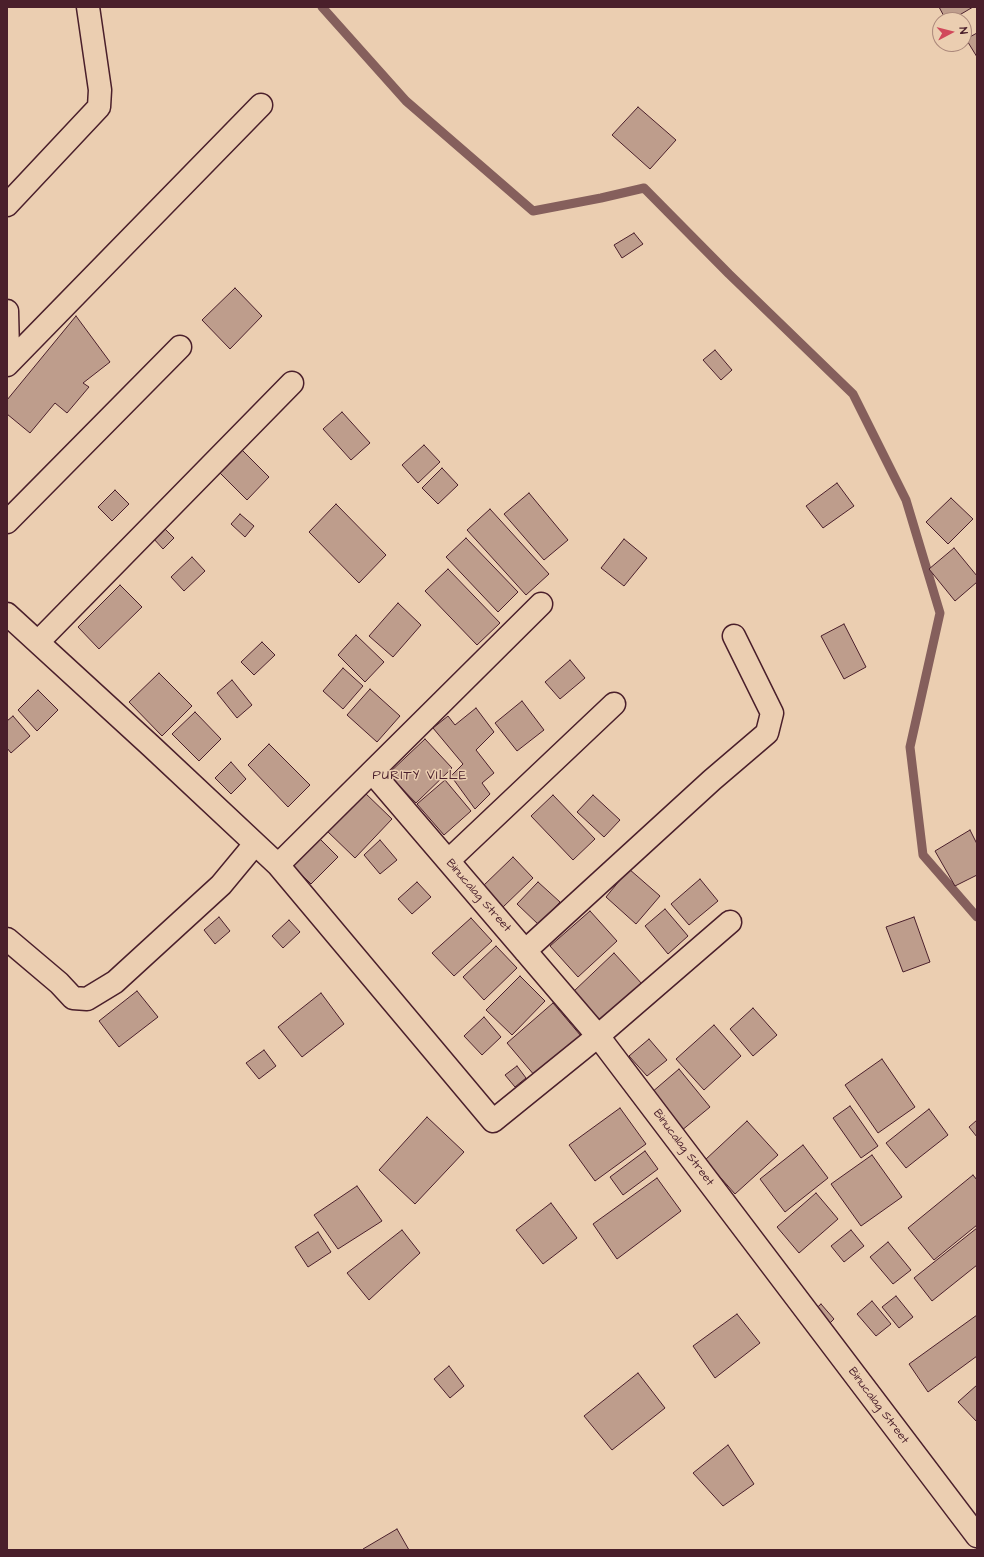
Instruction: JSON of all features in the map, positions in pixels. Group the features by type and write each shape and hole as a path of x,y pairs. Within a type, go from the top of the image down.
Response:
{"street":[{"path":"7,205 99,107 100,90 88,7"},
{"path":"7,366 261,105"},
{"path":"7,311 7,356"},
{"path":"7,522 180,347"},
{"path":"38,642 292,383"},
{"path":"278,865 541,604"},
{"path":"7,614 278,865 493,1121 598,1036 730,922"},
{"path":"525,951 712,780 767,733 772,713 734,636"},
{"path":"448,861 614,704"},
{"name":"Binucalag Street","path":"372,772 598,1036 977,1536"},
{"path":"7,939 59,982 73,998 86,999 115,982 221,885 255,844"}],"building":[{"path":"939,7 973,7 965,12 942,12"},
{"path":"977,33 977,57 972,49 972,36"},
{"path":"638,107 676,140 650,169 612,135"},
{"path":"634,233 643,244 622,258 614,245"},
{"path":"235,288 262,316 230,349 202,320"},
{"path":"76,316 110,362 83,383 89,387 67,413 55,403 30,433 7,414 7,400"},
{"path":"715,350 732,370 721,380 703,360"},
{"path":"342,412 370,443 351,460 323,429"},
{"path":"424,445 440,462 418,483 402,465"},
{"path":"240,448 269,477 247,500 218,471"},
{"path":"442,468 458,485 438,504 422,488"},
{"path":"837,483 854,506 823,528 806,506"},
{"path":"115,490 129,504 112,521 98,507"},
{"path":"529,493 568,540 544,560 504,514"},
{"path":"951,498 973,519 948,544 926,522"},
{"path":"336,504 386,555 359,583 309,532"},
{"path":"490,509 549,574 526,595 467,530"},
{"path":"240,514 254,526 245,537 231,524"},
{"path":"163,527 174,538 163,549 153,538"},
{"path":"466,538 518,592 498,612 446,557"},
{"path":"624,539 647,558 624,586 601,568"},
{"path":"954,548 977,576 977,582 955,601 929,569"},
{"path":"192,557 205,571 184,591 171,577"},
{"path":"448,569 500,623 477,645 425,591"},
{"path":"120,585 142,607 99,649 78,627"},
{"path":"398,603 421,625 393,657 369,636"},
{"path":"844,624 866,667 844,679 821,636"},
{"path":"356,635 384,662 365,682 338,655"},
{"path":"262,642 275,655 254,675 241,662"},
{"path":"570,660 585,678 560,699 545,682"},
{"path":"343,668 363,686 343,709 323,691"},
{"path":"159,673 192,706 162,736 129,702"},
{"path":"232,680 252,705 237,718 217,693"},
{"path":"370,689 400,716 377,742 347,715"},
{"path":"38,690 58,710 37,731 18,710"},
{"path":"522,701 544,730 517,751 495,723"},
{"path":"476,708 494,732 476,750 494,773 482,783 490,794 475,809 451,776 463,764 433,728 448,716 455,725"},
{"path":"195,712 221,739 199,761 172,734"},
{"path":"13,716 30,736 11,753 7,748 7,721"},
{"path":"425,739 452,768 416,803 388,774"},
{"path":"269,744 310,785 288,807 248,765"},
{"path":"231,762 246,779 231,794 215,778"},
{"path":"445,780 471,811 444,835 417,804"},
{"path":"363,791 392,819 355,858 326,830"},
{"path":"553,795 595,839 573,860 531,816"},
{"path":"593,795 620,820 604,837 577,812"},
{"path":"970,830 977,844 977,875 955,886 935,851"},
{"path":"317,836 338,857 311,884 291,864"},
{"path":"380,840 397,860 380,874 364,855"},
{"path":"513,857 533,878 502,908 482,887"},
{"path":"629,869 660,896 636,924 606,897"},
{"path":"700,879 718,901 689,925 671,904"},
{"path":"417,882 431,897 412,914 398,899"},
{"path":"538,882 560,902 539,925 517,904"},
{"path":"665,909 688,936 668,954 645,926"},
{"path":"590,911 617,941 578,977 550,946"},
{"path":"219,917 230,931 215,944 204,930"},
{"path":"914,917 930,962 903,972 886,927"},
{"path":"471,918 492,941 454,976 432,953"},
{"path":"289,920 300,932 283,948 272,936"},
{"path":"496,946 517,968 484,1000 463,977"},
{"path":"614,953 642,984 601,1022 573,992"},
{"path":"520,976 545,1001 512,1035 486,1010"},
{"path":"137,991 158,1017 119,1047 99,1021"},
{"path":"321,993 344,1024 302,1057 278,1027"},
{"path":"553,1003 581,1036 535,1076 507,1043"},
{"path":"753,1008 777,1035 753,1056 730,1029"},
{"path":"484,1017 501,1037 482,1055 464,1036"},
{"path":"714,1025 741,1056 704,1090 676,1059"},
{"path":"649,1039 667,1060 647,1076 629,1056"},
{"path":"264,1050 276,1066 259,1079 246,1063"},
{"path":"882,1059 915,1107 878,1133 845,1085"},
{"path":"517,1066 526,1078 515,1087 505,1075"},
{"path":"679,1069 710,1107 681,1131 651,1093"},
{"path":"850,1106 878,1146 861,1158 833,1118"},
{"path":"620,1108 646,1144 595,1181 569,1145"},
{"path":"929,1109 948,1135 906,1168 886,1143"},
{"path":"427,1117 464,1152 415,1204 379,1170"},
{"path":"977,1120 977,1137 969,1127"},
{"path":"747,1121 778,1155 735,1194 705,1160"},
{"path":"803,1145 828,1178 785,1212 760,1179"},
{"path":"645,1151 658,1169 623,1195 610,1177"},
{"path":"872,1155 902,1197 861,1226 831,1184"},
{"path":"973,1175 977,1180 977,1225 934,1260 908,1228"},
{"path":"657,1178 681,1211 617,1259 593,1224"},
{"path":"357,1186 382,1221 338,1249 314,1215"},
{"path":"816,1193 838,1219 799,1253 777,1227"},
{"path":"551,1203 577,1238 543,1264 516,1230"},
{"path":"977,1228 977,1265 932,1301 914,1278"},
{"path":"402,1230 420,1253 369,1300 347,1273"},
{"path":"851,1230 864,1246 844,1262 831,1246"},
{"path":"318,1232 331,1252 308,1267 295,1247"},
{"path":"888,1242 911,1270 893,1284 870,1257"},
{"path":"896,1296 913,1317 899,1328 882,1307"},
{"path":"872,1301 891,1324 876,1336 857,1314"},
{"path":"821,1304 834,1319 825,1328 811,1313"},
{"path":"737,1314 760,1343 715,1378 693,1346"},
{"path":"977,1315 977,1356 928,1392 909,1364"},
{"path":"449,1366 464,1386 450,1398 434,1379"},
{"path":"638,1373 665,1408 612,1450 584,1416"},
{"path":"977,1385 977,1422 958,1402"},
{"path":"728,1445 754,1484 723,1506 693,1473"},
{"path":"397,1529 409,1550 363,1550 363,1549"}],"waterway":[{"path":"322,7 406,101 533,211 644,188 729,274 853,394 906,500 940,613 910,747 923,855 977,917"}],"district":[{"name":"PURITY VILLE","path":"420,776"}]}
